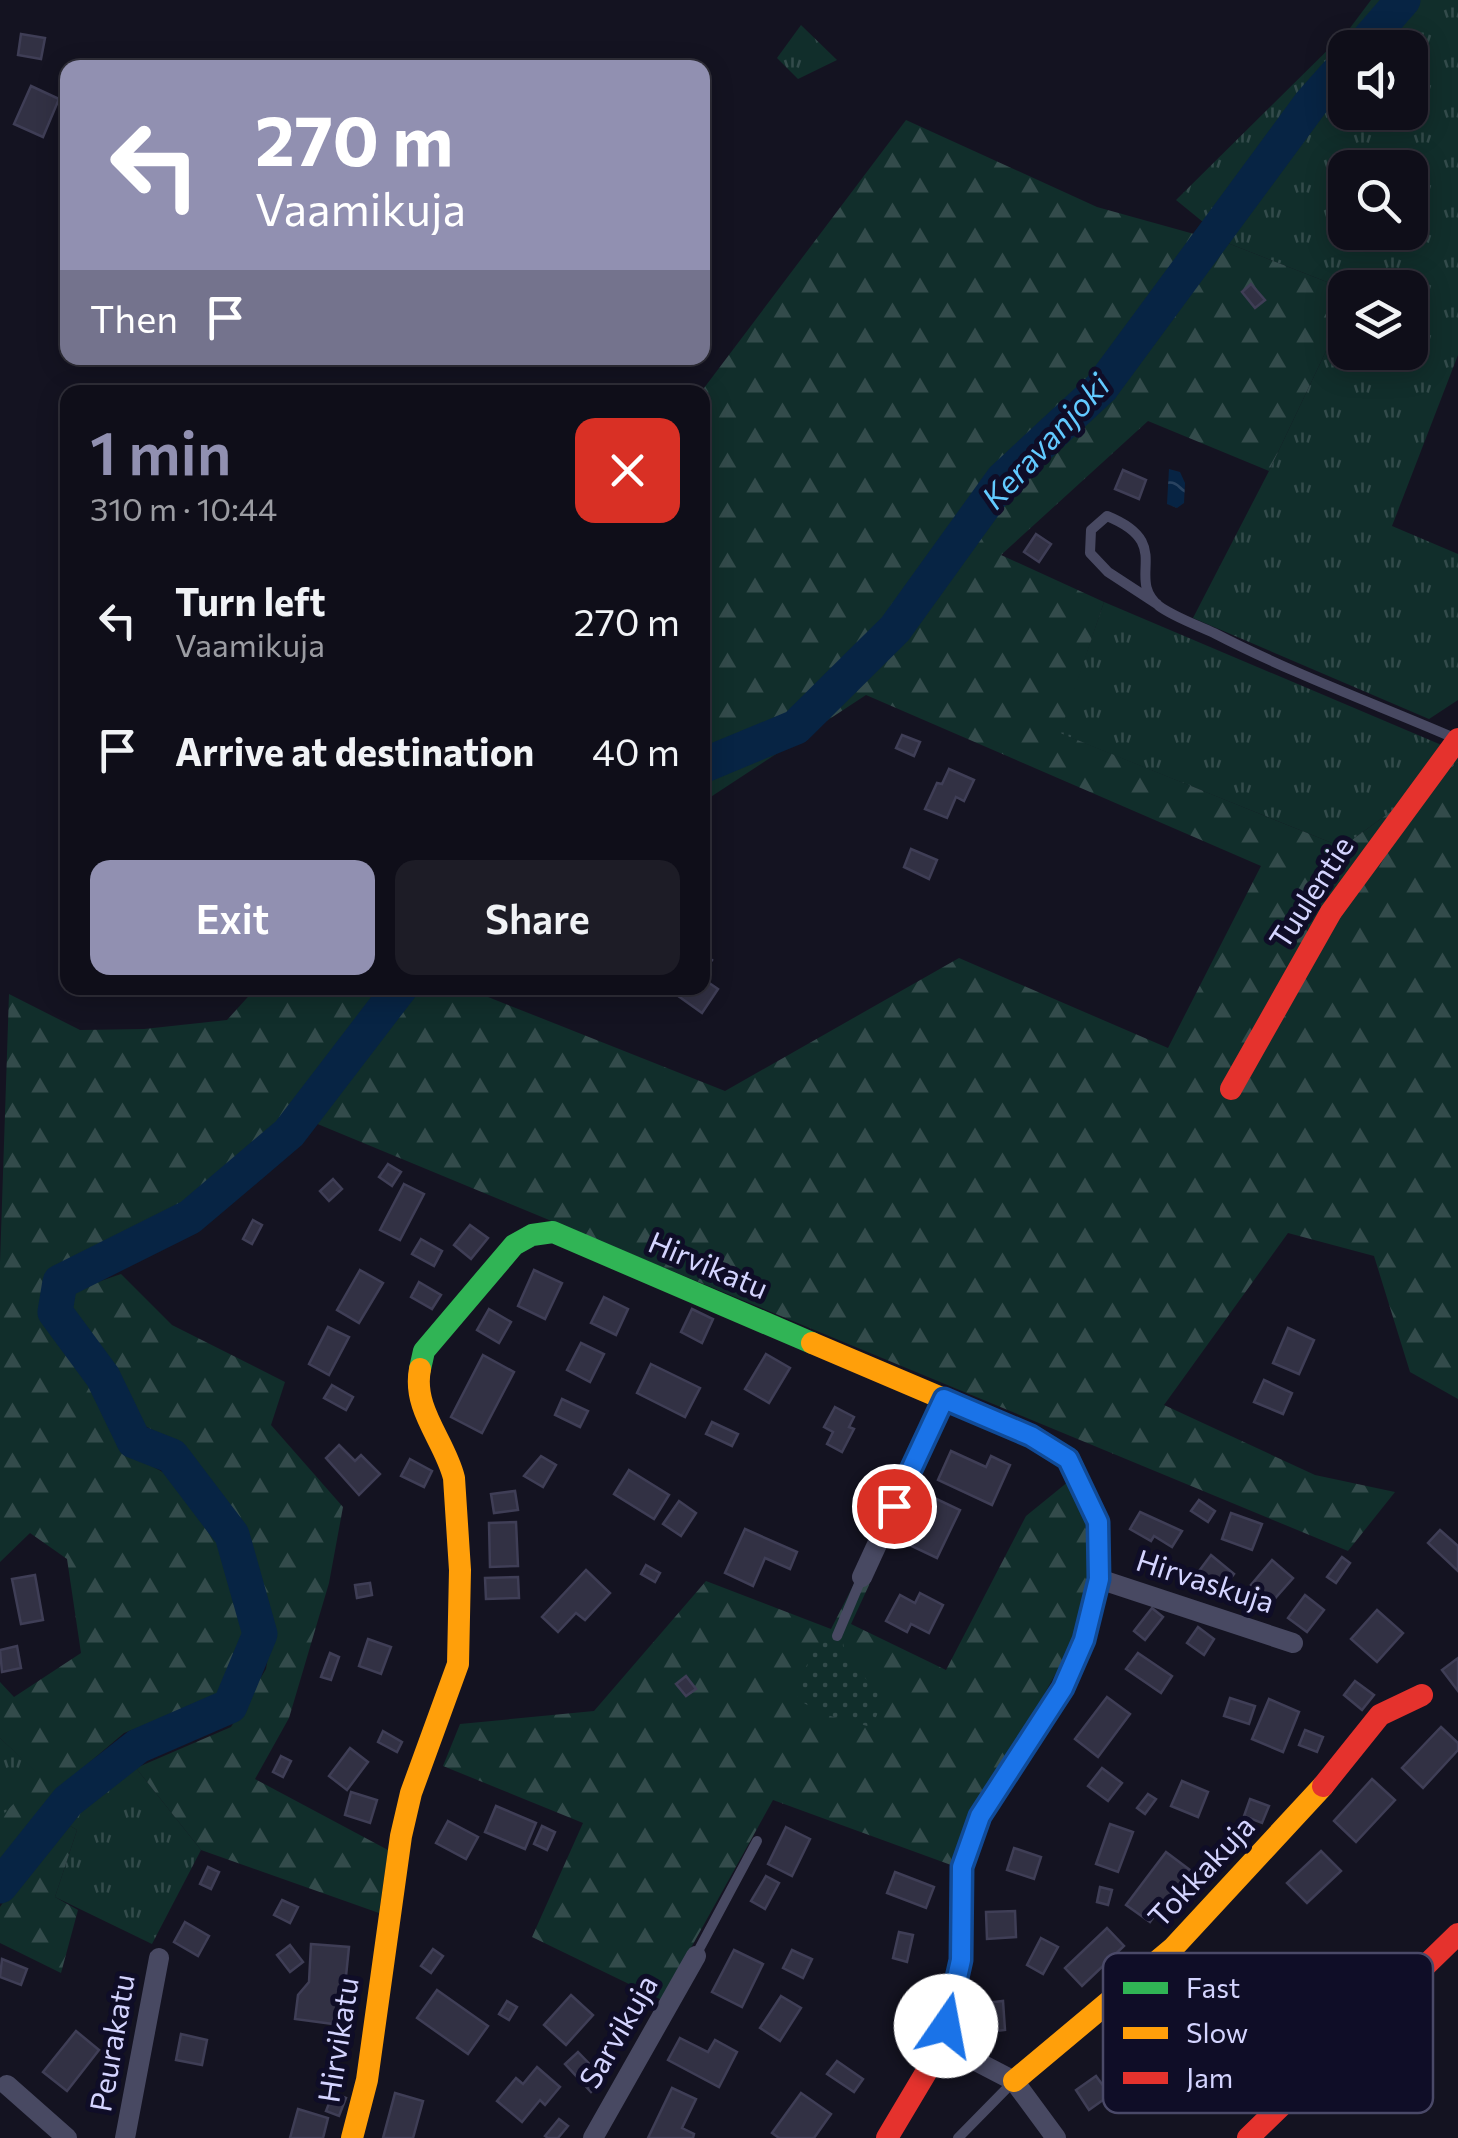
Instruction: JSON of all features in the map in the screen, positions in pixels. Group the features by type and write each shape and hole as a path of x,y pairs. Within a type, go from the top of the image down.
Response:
{"street":[{"name":"Tuulentie","path":"1231,1088 1331,912 1458,739"},
{"name":"Hirvikatu","path":"352,2138 367,2080 401,1836 411,1793 458,1664 460,1570 454,1478 423,1408 418,1380 424,1351 514,1245 532,1235 553,1232 1031,1436 1068,1459 1098,1522 1099,1579 1084,1640 1063,1688 980,1816 962,1867 961,1960 943,2044 887,2138"},
{"path":"862,1577 944,1399"},
{"name":"Hirvaskuja","path":"1099,1579 1293,1643"},
{"name":"Tokkakuja","path":"1167,1953 1343,1764 1380,1715 1422,1695"},
{"path":"1433,1958 1458,1934"},
{"name":"Sarvikuja","path":"593,2138 696,1956"},
{"name":"Peurakatu","path":"124,2138 159,1958"},
{"name":"Tokkakuja","path":"1014,2081 1103,2007"},
{"path":"943,2044 1014,2081 1056,2138"},
{"path":"8,2085 68,2138"},
{"path":"1248,2138 1274,2113"}],"lane":[{"path":"1157,604 1145,578 1146,546 1132,526 1108,516 1091,530 1090,553 1108,572 1157,604 1237,645 1458,739"},
{"path":"837,1636 862,1577"},
{"path":"696,1956 757,1841"},
{"path":"958,2138 1014,2081"}],"green space":[{"path":"1371,0 1458,0 1458,355 1392,526 1458,554 1458,700 1429,719 1193,618 1328,347 1328,370 1428,370 1428,270 1328,270 1328,282 1230,244 1176,200 1328,50 1328,130 1428,130 1428,30 1348,30"},
{"path":"801,25 837,60 798,79 777,58"},
{"path":"906,120 1097,207 1230,244 1328,282 1328,347 1269,471 1148,421 1001,555 1104,602 1060,733 1342,847 1458,763 1458,1399 1410,1372 1374,1256 1288,1233 1164,1405 1315,1475 1395,1492 1348,1551 291,1113 184,1203 51,1273 45,1318 67,1356 99,1397 126,1452 168,1475 219,1543 245,1631 221,1696 124,1733 51,1795 0,1861 0,1818 40,1776 0,1738 0,1682 14,1697 81,1653 67,1559 30,1533 0,1562 0,1263 9,994 80,1030 144,1029 227,1020 250,995 483,995 725,1091 959,958 1168,1048 1261,866 866,695 710,797 710,385 706,385"},
{"path":"1104,602 1458,752 1458,763 1342,847 1059,733"},
{"path":"121,1274 172,1325 285,1382 271,1425 343,1507 329,1583 289,1718 255,1779 388,1850 379,1913 201,1850 136,1768 231,1727 266,1669 273,1626 245,1525 184,1446 143,1425 114,1371 72,1311 72,1291"},
{"path":"1069,1481 1088,1524 1090,1580 1074,1640 951,1865 773,1800 662,2000 532,1937 583,1823 443,1766 460,1724 594,1711 706,1581 831,1629 857,1578 870,1583 851,1624 946,1670 1026,1516"},
{"path":"829,1633 842,1638 846,1658 885,1699 871,1727 823,1714 797,1699 810,1654"},
{"path":"0,1738 41,1776 0,1820"},
{"path":"136,1768 201,1850 152,1944 55,1897 77,1830 60,1820 74,1805"},
{"path":"60,1820 77,1830 55,1897 78,1910 61,1973 0,1943 0,1907"}],"water":[{"path":"1169,469 1180,472 1185,483 1184,503 1177,508 1167,504"}],"building":[{"path":"21,34 45,38 41,59 18,55"},
{"path":"31,86 59,99 43,137 14,124"},
{"path":"1251,284 1265,300 1255,308 1242,292"},
{"path":"1123,470 1146,480 1139,499 1115,489"},
{"path":"1036,534 1051,544 1039,562 1024,552"},
{"path":"902,735 920,742 914,756 896,748"},
{"path":"949,769 974,780 964,801 956,797 947,818 925,809 937,783 942,784"},
{"path":"911,849 937,860 929,879 904,867"},
{"path":"710,984 718,989 702,1013 677,995 710,995"},
{"path":"388,1164 401,1172 392,1186 379,1177"},
{"path":"333,1179 342,1189 329,1201 320,1191"},
{"path":"404,1184 424,1194 400,1240 380,1230"},
{"path":"253,1220 262,1225 252,1244 243,1239"},
{"path":"470,1225 488,1238 471,1259 454,1245"},
{"path":"421,1239 442,1251 434,1266 412,1254"},
{"path":"360,1270 383,1283 359,1323 337,1310"},
{"path":"534,1270 562,1283 545,1319 518,1306"},
{"path":"419,1282 441,1295 432,1309 411,1297"},
{"path":"604,1297 628,1309 616,1335 591,1323"},
{"path":"489,1309 511,1322 499,1343 477,1330"},
{"path":"692,1309 713,1319 702,1343 681,1332"},
{"path":"328,1327 349,1337 329,1375 309,1364"},
{"path":"1288,1328 1314,1340 1299,1374 1273,1363"},
{"path":"581,1343 604,1354 590,1382 567,1370"},
{"path":"766,1354 790,1368 769,1403 745,1389"},
{"path":"483,1355 514,1372 482,1433 451,1417"},
{"path":"651,1364 700,1388 685,1417 637,1393"},
{"path":"1264,1380 1292,1393 1283,1414 1254,1402"},
{"path":"332,1385 353,1397 346,1410 324,1398"},
{"path":"562,1399 588,1411 580,1427 555,1415"},
{"path":"835,1407 854,1417 849,1427 854,1429 842,1452 827,1444 833,1432 824,1427"},
{"path":"712,1422 738,1434 732,1446 706,1434"},
{"path":"339,1445 355,1461 361,1455 380,1474 359,1495 326,1458"},
{"path":"951,1451 986,1467 991,1456 1010,1465 992,1505 938,1480"},
{"path":"541,1456 556,1465 543,1487 524,1476"},
{"path":"410,1459 432,1471 424,1487 401,1476"},
{"path":"629,1470 669,1495 654,1519 614,1494"},
{"path":"515,1491 518,1510 494,1513 491,1494"},
{"path":"926,1494 960,1510 937,1558 903,1542"},
{"path":"1199,1500 1215,1511 1208,1522 1191,1511"},
{"path":"679,1501 696,1513 681,1536 663,1524"},
{"path":"1140,1512 1182,1531 1172,1547 1154,1536 1151,1541 1130,1529"},
{"path":"1231,1513 1262,1524 1252,1550 1222,1539"},
{"path":"516,1522 518,1566 490,1567 489,1523"},
{"path":"745,1529 797,1552 790,1569 765,1558 753,1586 725,1573"},
{"path":"1440,1530 1458,1546 1458,1571 1428,1543"},
{"path":"1211,1555 1234,1574 1216,1597 1193,1579"},
{"path":"1342,1557 1350,1563 1336,1583 1327,1577"},
{"path":"1272,1560 1293,1578 1271,1603 1251,1585"},
{"path":"646,1565 660,1573 655,1582 641,1574"},
{"path":"586,1570 610,1593 585,1620 576,1613 558,1632 542,1617"},
{"path":"35,1575 43,1620 21,1624 12,1579"},
{"path":"518,1577 519,1598 486,1599 485,1578"},
{"path":"370,1583 372,1595 357,1598 355,1585"},
{"path":"920,1593 943,1605 929,1633 911,1624 907,1632 886,1621 900,1595 915,1603"},
{"path":"1305,1595 1324,1610 1307,1632 1288,1618"},
{"path":"1152,1608 1163,1617 1145,1640 1134,1631"},
{"path":"1377,1610 1403,1633 1377,1662 1351,1639"},
{"path":"1198,1627 1214,1639 1204,1655 1187,1643"},
{"path":"368,1639 391,1647 381,1674 359,1666"},
{"path":"17,1646 21,1668 2,1672 0,1650"},
{"path":"330,1653 339,1657 331,1680 321,1677"},
{"path":"1138,1653 1172,1676 1161,1693 1126,1669"},
{"path":"1458,1658 1458,1691 1442,1670"},
{"path":"686,1676 696,1689 686,1696 676,1684"},
{"path":"1355,1681 1374,1695 1362,1710 1344,1695"},
{"path":"1107,1697 1130,1714 1098,1757 1075,1739"},
{"path":"1230,1698 1255,1706 1249,1724 1224,1716"},
{"path":"1269,1699 1299,1712 1283,1752 1252,1739"},
{"path":"1441,1727 1458,1743 1458,1750 1423,1788 1402,1768"},
{"path":"1305,1730 1323,1737 1317,1752 1299,1745"},
{"path":"383,1731 402,1742 397,1752 378,1742"},
{"path":"350,1748 368,1762 347,1790 329,1776"},
{"path":"281,1756 291,1761 283,1777 273,1772"},
{"path":"1102,1768 1122,1783 1108,1801 1088,1786"},
{"path":"1372,1779 1395,1800 1356,1842 1334,1821"},
{"path":"1182,1781 1208,1792 1198,1817 1171,1806"},
{"path":"351,1792 377,1800 370,1823 345,1815"},
{"path":"1148,1794 1156,1799 1145,1814 1137,1808"},
{"path":"1250,1799 1269,1806 1262,1823 1244,1816"},
{"path":"496,1806 536,1823 525,1849 485,1832"},
{"path":"448,1821 478,1837 466,1859 436,1843"},
{"path":"1110,1824 1133,1832 1118,1872 1096,1864"},
{"path":"542,1826 555,1832 547,1850 534,1844"},
{"path":"786,1827 810,1839 792,1876 768,1864"},
{"path":"1014,1848 1041,1857 1034,1879 1007,1870"},
{"path":"1321,1851 1341,1871 1307,1903 1287,1883"},
{"path":"1166,1852 1194,1873 1188,1881 1192,1884 1181,1898 1186,1901 1176,1916 1162,1905 1150,1922 1126,1905"},
{"path":"208,1867 219,1872 211,1889 200,1884"},
{"path":"895,1872 934,1887 926,1908 887,1893"},
{"path":"766,1876 779,1883 765,1909 751,1901"},
{"path":"1100,1887 1112,1890 1108,1905 1097,1902"},
{"path":"282,1900 298,1907 290,1923 274,1915"},
{"path":"1015,1911 1016,1937 987,1939 986,1912"},
{"path":"185,1922 209,1936 198,1956 174,1942"},
{"path":"1107,1928 1124,1946 1117,1953 1103,1953 1103,1966 1082,1986 1065,1968"},
{"path":"899,1932 913,1935 907,1962 893,1958"},
{"path":"1041,1938 1058,1947 1043,1974 1027,1965"},
{"path":"311,1944 349,1947 341,2025 295,2019 298,1995 309,1982"},
{"path":"290,1945 303,1962 290,1972 277,1955"},
{"path":"433,1949 443,1956 431,1973 421,1966"},
{"path":"734,1950 763,1964 742,2007 712,1992"},
{"path":"792,1950 812,1959 803,1978 783,1968"},
{"path":"2,1959 27,1969 21,1985 0,1977"},
{"path":"437,1990 488,2026 468,2054 417,2018"},
{"path":"571,1995 593,2015 566,2045 544,2025"},
{"path":"781,1996 801,2008 780,2041 760,2028"},
{"path":"507,2001 517,2007 509,2020 499,2014"},
{"path":"1003,2001 1005,2030 987,2032 985,2003"},
{"path":"76,2031 99,2050 67,2091 43,2072"},
{"path":"181,2034 207,2040 202,2065 176,2060"},
{"path":"680,2038 708,2052 715,2040 737,2052 719,2087 668,2060"},
{"path":"578,2052 604,2079 591,2092 565,2064"},
{"path":"837,2061 863,2079 854,2092 827,2074"},
{"path":"537,2067 560,2087 545,2105 540,2100 522,2122 497,2101 516,2078 523,2084"},
{"path":"1096,2076 1103,2086 1103,2100 1089,2110 1076,2090"},
{"path":"672,2088 696,2099 682,2128 694,2134 693,2138 648,2138"},
{"path":"333,2093 346,2098 339,2116 326,2111"},
{"path":"395,2093 423,2101 413,2138 383,2138"},
{"path":"801,2093 831,2114 814,2138 779,2138 772,2133"},
{"path":"298,2109 328,2118 323,2138 290,2138"},
{"path":"559,2119 568,2126 558,2138 545,2136"}],"waterway":[{"name":"Keravanjoki","path":"1377,30 1403,0"},
{"name":"Keravanjoki","path":"710,763 796,727 895,629 1003,479 1101,388 1328,84"},
{"name":"Keravanjoki","path":"0,1886 68,1801 138,1746 230,1706 260,1634 232,1535 172,1456 134,1441 103,1377 55,1312 60,1282 190,1217 289,1133 395,995"}],"traffic: fast":[{"path":"420,1369 424,1351 514,1245 532,1235 553,1232 812,1343"}],"traffic: slow":[{"path":"812,1343 1031,1436 1069,1459 1098,1522 1099,1579 1084,1640 1063,1688 1016,1760"},
{"path":"352,2138 367,2080 401,1836 411,1793 458,1664 460,1570 454,1478 425,1411 420,1369"},
{"path":"1167,1953 1323,1786"},
{"path":"1014,2081 1103,2007"}],"traffic: jam":[{"path":"1231,1089 1331,912 1458,739"},
{"path":"1323,1786 1380,1715 1422,1695"},
{"path":"887,2138 943,2044 961,1959 962,1867 980,1816 1016,1760"},
{"path":"1433,1958 1458,1934"},
{"path":"1248,2138 1274,2113"}],"route":[{"path":"894,1506 944,1399 1031,1436 1068,1459 1098,1522 1099,1579 1084,1640 1063,1688 980,1816 962,1867 961,1960 946,2026"}]}
